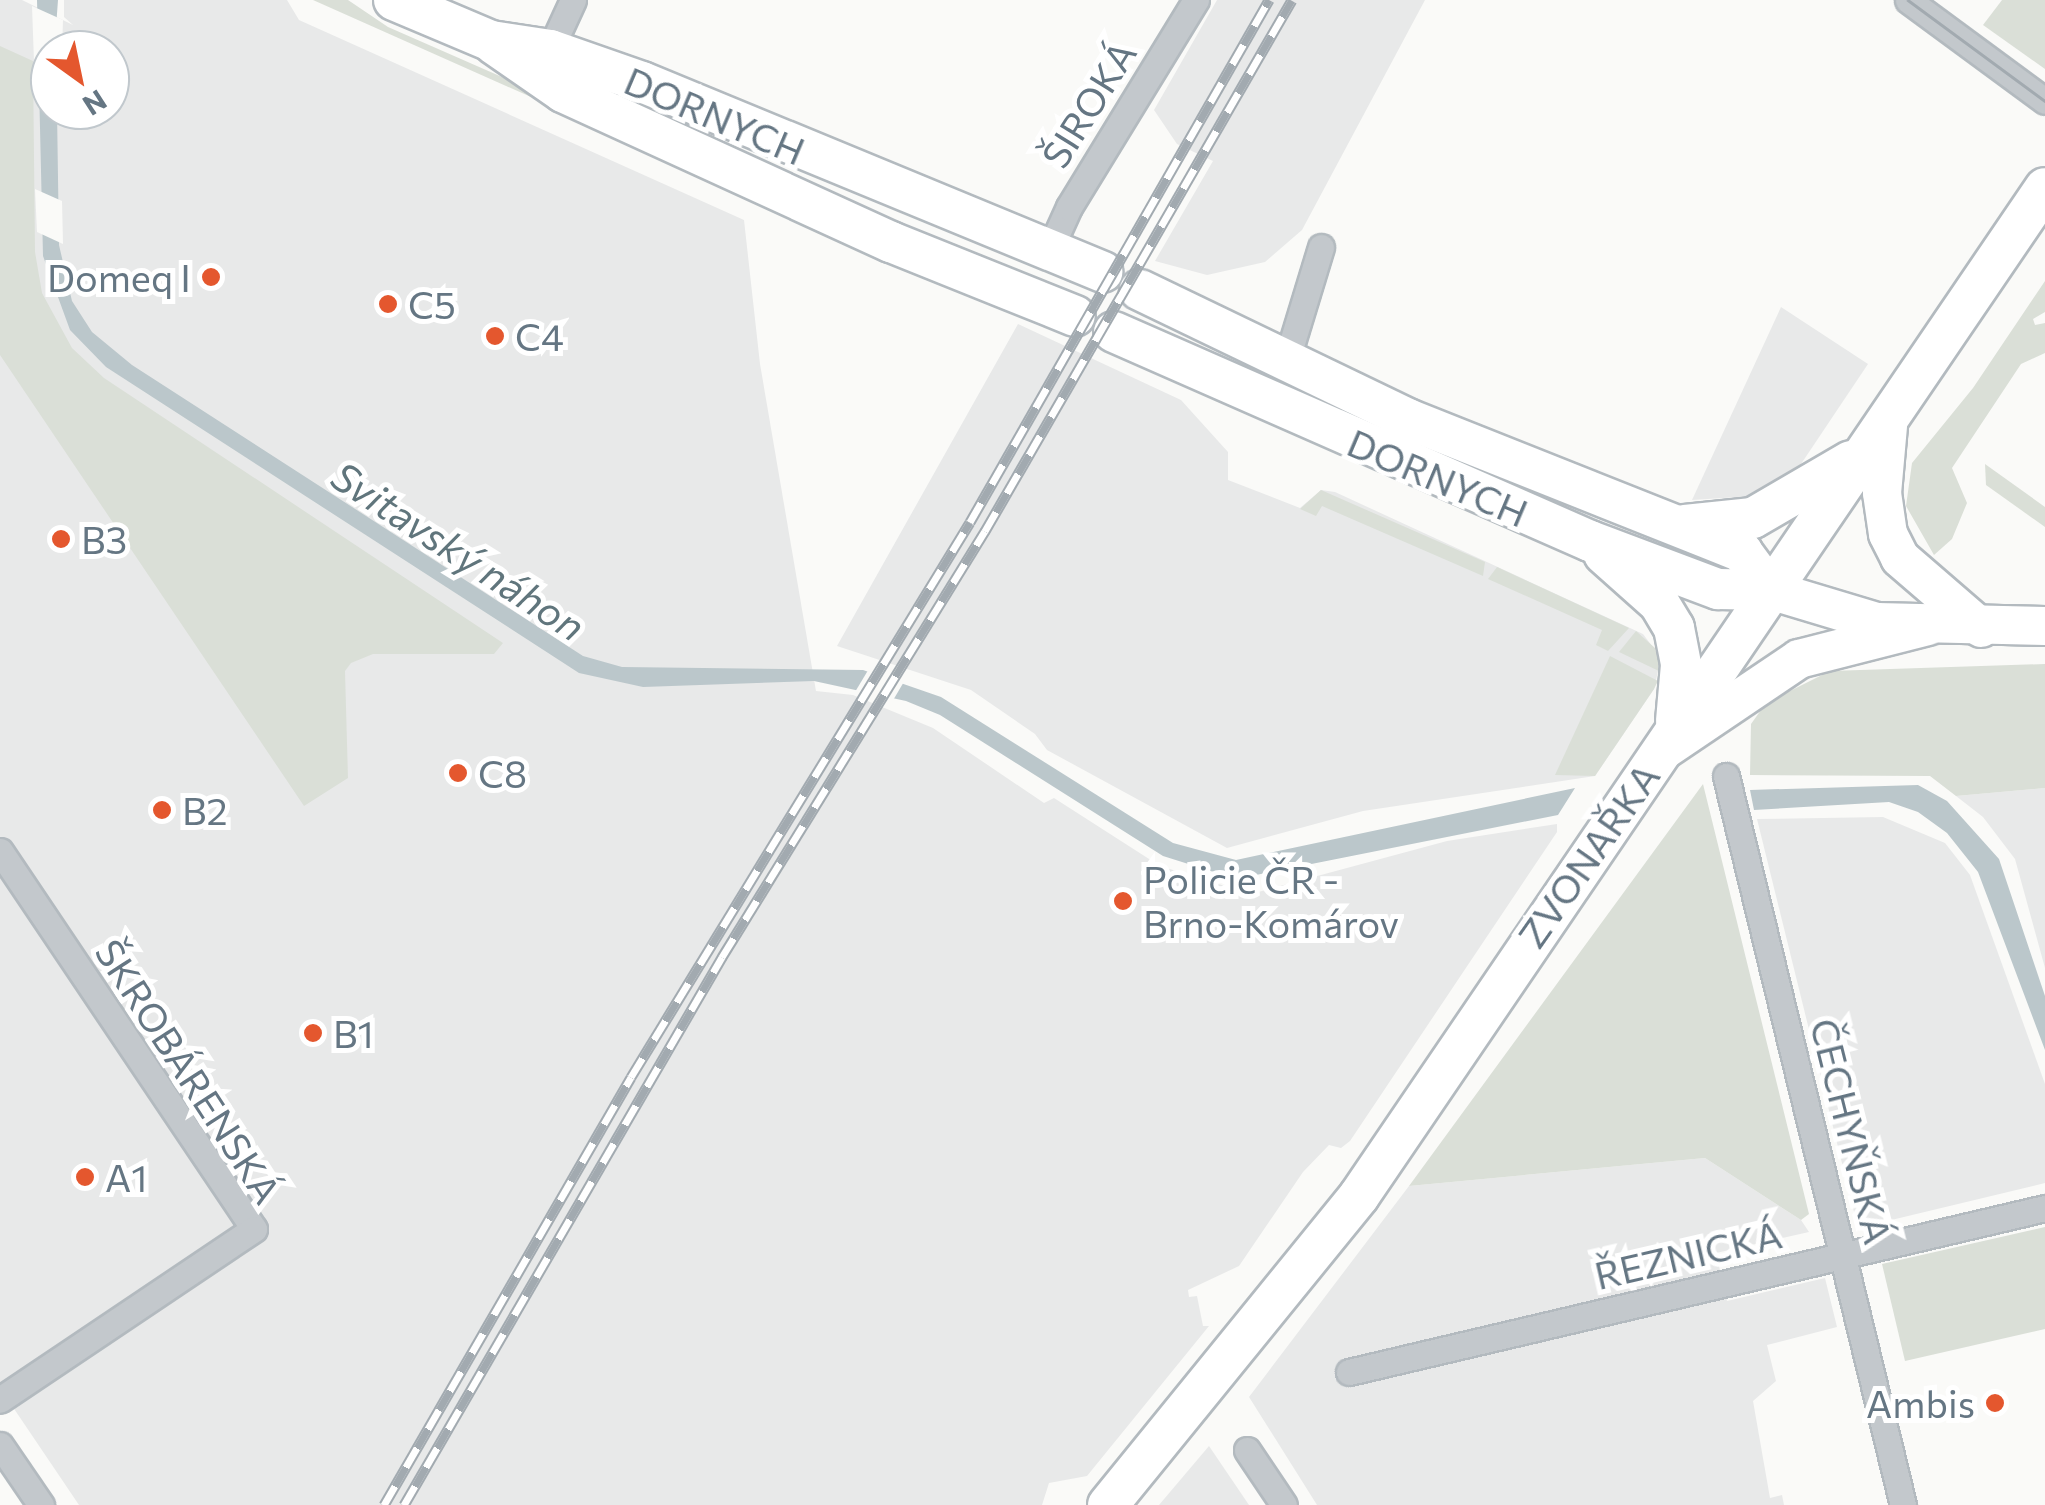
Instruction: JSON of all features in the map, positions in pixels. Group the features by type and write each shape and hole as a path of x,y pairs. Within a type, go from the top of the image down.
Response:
{"main road":[{"name":"DORNYCH","path":"394,0 492,42 563,92 892,242 1074,316"},
{"name":"DORNYCH","path":"492,42 550,50 1102,272"},
{"name":"ZVONAŘKA","path":"1108,1505 1359,1196 1770,590 2030,228 2045,188"},
{"name":"DORNYCH","path":"1140,290 1408,419 1742,552 1770,590"},
{"name":"DORNYCH","path":"1114,332 1590,542 1718,589 1770,590 1816,608 1928,626 2045,626"},
{"path":"1668,525 1753,518 1882,436"},
{"path":"1882,436 1882,493 1888,534 1900,558 1981,628"},
{"path":"1590,542 1659,603 1674,628 1681,664 1667,742"},
{"path":"1667,742 1799,659 1928,626"}],"street":[{"path":"550,50 573,0"},
{"name":"ŠIROKÁ","path":"1050,249 1069,207 1196,0"},
{"path":"1908,0 2045,100"},
{"path":"1287,359 1321,247"},
{"name":"ČECHYŇSKÁ","path":"1726,776 1903,1505"},
{"name":"ŠKROBÁRENSKÁ","path":"0,851 254,1229 0,1400"},
{"name":"ŘEZNICKÁ","path":"1349,1372 2045,1208"},
{"path":"0,1444 41,1505"},
{"path":"1247,1450 1284,1505"}],"shaded area":[{"path":"0,0 22,0 73,25 64,17 64,0 287,0 299,20 744,220 760,364 816,691 853,695 933,728 1044,803 1054,798 1160,866 1251,894 1447,841 1557,824 1557,832 1350,1141 1341,1148 1329,1145 1303,1172 1239,1266 1188,1290 1189,1297 1197,1296 1203,1326 1209,1326 1087,1476 1049,1483 1042,1505 79,1505 0,1388"},
{"path":"37,0 58,0 56,30 38,30"},
{"path":"313,0 348,0 388,27 600,120 594,125"},
{"path":"1217,0 1425,0 1302,230 1265,262 1207,275 1155,261 1213,161 1177,144 1154,110"},
{"path":"2002,0 2045,0 2045,69 1983,25"},
{"path":"0,46 30,60 35,252 42,293 72,348 104,378 503,643 494,654 373,654 351,663 345,671 348,778 304,806 0,355"},
{"path":"40,130 57,130 59,245 72,301 92,332 132,365 583,656 622,667 863,670 941,697 1173,843 1236,860 1575,788 1558,815 1236,879 1163,856 940,715 906,701 814,681 643,687 579,673 106,367 70,330 43,256"},
{"path":"2045,281 2045,312 2033,319 2035,325 2045,323 2045,353 2021,364 1952,468 1967,503 1952,539 1934,555 1906,506 1912,463 1973,388"},
{"path":"1781,307 1868,364 1797,470 1754,496 1692,500"},
{"path":"1018,324 1181,400 1228,452 1228,480 1300,508 1321,490 1335,492 1643,634 1661,658 1654,689 1595,776 1363,811 1227,848 1047,750 1035,734 971,690 837,646"},
{"path":"1985,464 2045,507 2045,527 1986,485"},
{"path":"1321,490 1485,562 1483,576 1322,506 1316,516 1300,509"},
{"path":"1497,567 1629,628 1608,651 1596,645 1602,630 1488,579"},
{"path":"1636,631 1655,648 1661,672 1619,652"},
{"path":"1610,656 1658,681 1595,776 1555,775"},
{"path":"2045,664 2045,788 1956,796 1930,776 1750,775 1751,724 1766,703 1830,671"},
{"path":"1703,784 1809,1214 1801,1220 1705,1158 1409,1186"},
{"path":"1918,785 1947,801 1999,859 2045,996 2045,1050 1978,872 1947,833 1918,812 1889,802 1754,810 1750,790"},
{"path":"2045,788 2045,968 2015,859 1983,817 1956,796"},
{"path":"1883,817 1945,843 1970,875 2045,1084 2045,1183 1858,1228 1757,819"},
{"path":"1705,1158 1801,1220 1809,1232 1716,1253 1727,1301 1825,1278 1837,1327 1767,1345 1776,1381 1753,1401 1770,1498 1782,1495 1784,1505 1317,1505 1249,1397 1409,1186"},
{"path":"2045,1227 2045,1329 1905,1361 1882,1264"},
{"path":"1209,1446 1249,1505 1159,1505"}],"pier":[{"path":"32,6 63,20 63,30 33,30"},
{"path":"35,189 62,201 63,244 37,232"},
{"path":"870,667 905,680 892,702 855,692"}],"tram line":[{"path":"1908,0 2045,101"}],"railway":[{"path":"384,1505 631,1077 970,522 1269,0"},
{"path":"404,1505 722,957 985,531 1292,0"}],"place":[{"name":"Domeq I","path":"211,277"},
{"name":"C5","path":"388,304"},
{"name":"C4","path":"495,336"},
{"name":"B3","path":"61,539"},
{"name":"C8","path":"458,773"},
{"name":"B2","path":"162,810"},
{"name":"Policie ČR - Brno-Komárov","path":"1123,901"},
{"name":"B1","path":"313,1033"},
{"name":"A1","path":"85,1177"},
{"name":"Ambis","path":"1995,1403"}],"water label":[{"name":"Svitavský náhon","path":"459,550"}]}
